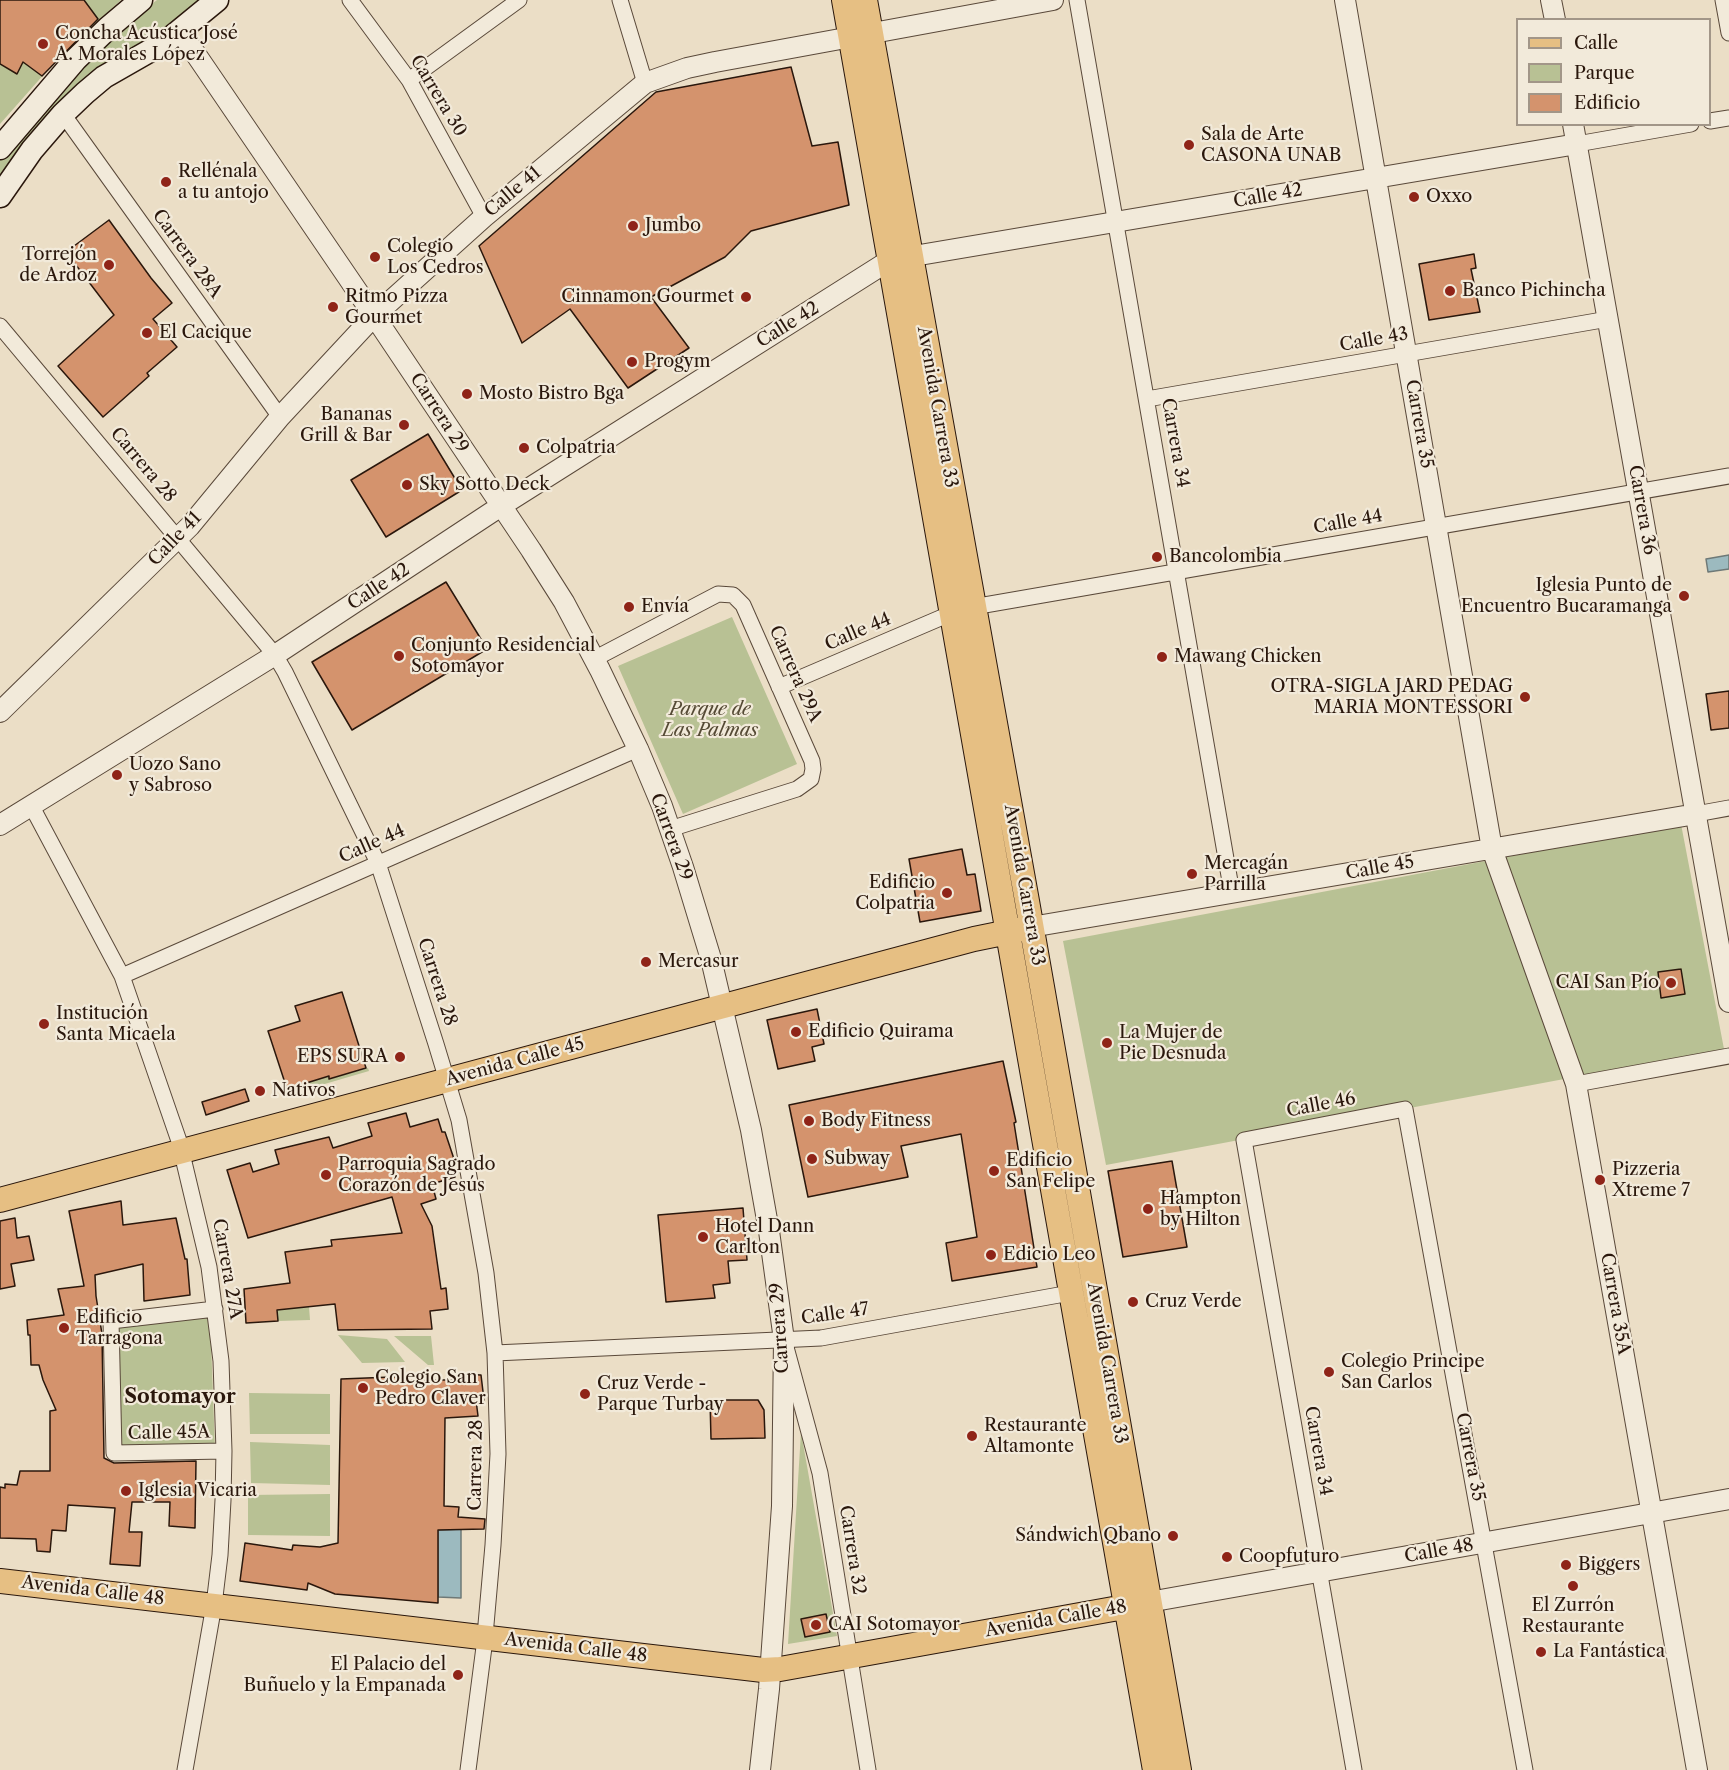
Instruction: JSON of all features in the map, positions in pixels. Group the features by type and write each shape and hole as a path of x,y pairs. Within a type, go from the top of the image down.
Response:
{"main road":[{"path":"0,148 76,59 141,0"},
{"path":"0,196 32,150 63,114 104,77 180,31 217,0"},
{"name":"Avenida Carrera 33","path":"844,0 860,34 963,610 1031,927 1179,1770"},
{"name":"Avenida Carrera 33","path":"860,34 865,0"},
{"name":"Avenida Carrera 33","path":"963,610 1007,932 1155,1770"},
{"name":"Avenida Calle 45","path":"0,1200 723,1006 1031,927"},
{"name":"Avenida Calle 48","path":"0,1581 770,1670 1149,1602"}],"street":[{"name":"Carrera 30","path":"350,0 409,80 484,217"},
{"path":"409,80 520,0"},
{"path":"620,0 645,83"},
{"name":"Calle 41","path":"0,712 190,526 280,417 374,316 484,217 645,83 705,64 1053,0"},
{"name":"Carrera 34","path":"1077,0 1233,893"},
{"name":"Carrera 35","path":"1345,0 1492,849"},
{"path":"1551,0 1555,18"},
{"path":"1723,0 1729,33"},
{"name":"Carrera 29","path":"180,31 374,316 564,602 638,749 670,829 711,959 723,1006 761,1182 784,1340 782,1506 760,1770"},
{"name":"Carrera 28A","path":"63,114 280,417"},
{"path":"1711,121 1729,118"},
{"name":"Carrera 36","path":"1573,126 1729,1002"},
{"name":"Calle 42","path":"0,825 275,655 501,506 900,258 1680,126"},
{"name":"Calle 43","path":"1147,399 1608,319"},
{"name":"Carrera 28","path":"0,326 275,655 378,863 459,1120 474,1195 495,1353 498,1454 493,1545 485,1637 468,1770"},
{"name":"Calle 44","path":"779,687 963,610 1729,476"},
{"name":"Carrera 29A","path":"594,659 713,596 728,593 736,597 743,605 812,761 811,779 797,789 670,829"},
{"name":"Calle 44","path":"122,976 638,749"},
{"name":"Carrera 27A","path":"31,805 122,976 173,1119 182,1151 200,1224 215,1309 221,1362 224,1451 220,1555 214,1605 185,1770"},
{"name":"Calle 45","path":"1031,927 1729,808"},
{"name":"Carrera 35A","path":"1492,849 1576,1084 1697,1770"},
{"path":"1576,1084 1729,1056"},
{"name":"Carrera 35","path":"1405,1109 1525,1770"},
{"name":"Calle 46","path":"1244,1140 1405,1109"},
{"name":"Carrera 34","path":"1244,1140 1354,1770"},
{"name":"Calle 47","path":"495,1353 832,1336 1070,1293"},
{"name":"Calle 45A","path":"215,1309 111,1321 114,1453 224,1451"},
{"name":"Carrera 32","path":"784,1340 820,1473 868,1770"},
{"name":"Calle 48","path":"1149,1602 1729,1499"}],"green space":[{"name":"Concha Acústica José A. Morales López","path":"0,0 121,0 46,72 0,124"},
{"path":"157,0 208,0 0,182 0,159 52,95 130,21"},
{"name":"Parque de Las Palmas","path":"732,617 797,764 683,814 618,666"},
{"path":"1681,824 1724,1049 1106,1165 1063,941"},
{"path":"325,1064 330,1079 368,1068 369,1071 311,1088 305,1068"},
{"path":"309,1307 310,1320 278,1321 277,1309"},
{"path":"210,1315 215,1449 118,1450 116,1324"},
{"path":"338,1335 387,1339 405,1362 362,1363"},
{"path":"394,1336 431,1336 434,1365 428,1365"},
{"path":"249,1393 330,1394 330,1434 250,1434"},
{"path":"801,1432 837,1636 788,1644"},
{"path":"250,1442 330,1445 330,1485 251,1483"},
{"path":"330,1494 330,1536 248,1535 248,1495"}],"water":[{"path":"1729,555 1729,569 1708,572 1706,559"},
{"path":"461,1529 461,1598 438,1597 438,1530"}],"building":[{"name":"Concha Acústica José A. Morales López","path":"0,0 84,0 98,19 42,76 23,62 17,74 0,64"},
{"name":"Jumbo","path":"791,67 812,146 838,142 849,205 751,231 725,257 651,297 689,348 628,388 570,309 522,343 479,246 656,92"},
{"path":"109,220 172,303 153,319 177,347 147,373 149,376 103,417 58,366 114,315 66,252"},
{"name":"Banco Pichincha","path":"1474,254 1476,268 1471,269 1480,312 1429,320 1419,264"},
{"name":"Sky Sotto Deck","path":"428,434 462,490 386,537 351,480"},
{"name":"Conjunto Residencial Sotomayor","path":"446,582 487,649 352,730 312,662"},
{"path":"1729,691 1729,728 1711,730 1706,694"},
{"name":"Edificio Colpatria","path":"962,849 967,875 975,874 981,911 920,922 909,859"},
{"name":"CAI San Pío","path":"1681,969 1685,994 1661,998 1658,972"},
{"path":"342,992 366,1068 287,1089 268,1031 300,1021 295,1006"},
{"name":"Edificio Quirama","path":"817,1009 824,1044 812,1047 815,1061 778,1069 767,1020"},
{"path":"1003,1061 1016,1122 1014,1123 1037,1267 952,1281 946,1243 977,1237 961,1134 901,1146 908,1177 808,1197 789,1105"},
{"path":"245,1089 249,1101 206,1115 202,1102"},
{"path":"406,1113 410,1127 438,1119 456,1165 452,1167 455,1177 432,1184 436,1199 421,1204 432,1226 441,1289 446,1288 448,1309 430,1311 432,1329 338,1330 335,1304 277,1310 278,1321 246,1323 244,1289 290,1283 285,1252 332,1246 331,1240 402,1233 392,1197 248,1238 227,1170 250,1163 253,1172 279,1164 275,1150 329,1137 333,1148 372,1136 368,1123"},
{"name":"Hampton by Hilton","path":"1172,1161 1187,1247 1123,1257 1108,1171"},
{"path":"121,1201 123,1225 176,1218 185,1259 187,1259 190,1295 144,1301 143,1264 95,1275 102,1334 104,1458 114,1463 196,1461 195,1528 169,1526 170,1502 132,1502 129,1532 142,1532 140,1566 110,1564 115,1508 68,1505 66,1531 52,1530 50,1552 37,1551 36,1539 0,1538 0,1487 5,1488 5,1484 17,1485 20,1471 50,1471 50,1411 56,1410 39,1365 31,1365 27,1320 64,1315 58,1289 84,1286 69,1211"},
{"name":"Hotel Dann Carlton","path":"743,1208 747,1260 728,1261 730,1283 713,1285 715,1298 666,1302 658,1215"},
{"path":"15,1218 17,1238 29,1236 34,1260 11,1264 15,1286 0,1289 0,1221"},
{"path":"453,1374 481,1375 484,1400 476,1400 478,1416 445,1418 444,1506 459,1507 458,1517 485,1519 484,1529 438,1530 438,1603 335,1594 308,1583 307,1590 240,1581 245,1543 292,1550 293,1545 320,1547 338,1543 341,1379 417,1376 417,1380 453,1380"},
{"path":"710,1400 758,1400 764,1410 765,1438 711,1439"},
{"name":"CAI Sotomayor","path":"826,1614 830,1632 805,1637 801,1619"}],"place":[{"name":"Concha Acústica José A. Morales López","path":"43,44"},
{"name":"Sala de Arte CASONA UNAB","path":"1189,145"},
{"name":"Rellénala a tu antojo","path":"166,182"},
{"name":"Oxxo","path":"1414,197"},
{"name":"Jumbo","path":"633,226"},
{"name":"Colegio Los Cedros","path":"375,257"},
{"name":"Torrejón de Ardoz","path":"109,265"},
{"name":"Banco Pichincha","path":"1450,291"},
{"name":"Cinnamon Gourmet","path":"746,297"},
{"name":"Ritmo Pizza Gourmet","path":"333,307"},
{"name":"El Cacique","path":"147,333"},
{"name":"Progym","path":"632,362"},
{"name":"Mosto Bistro Bga","path":"467,394"},
{"name":"Bananas Grill & Bar","path":"404,425"},
{"name":"Colpatria","path":"524,448"},
{"name":"Sky Sotto Deck","path":"407,485"},
{"name":"Bancolombia","path":"1157,557"},
{"name":"Iglesia Punto de Encuentro Bucaramanga","path":"1684,596"},
{"name":"Envía","path":"629,607"},
{"name":"Conjunto Residencial Sotomayor","path":"399,656"},
{"name":"Mawang Chicken","path":"1162,657"},
{"name":"OTRA-SIGLA JARD PEDAG MARIA MONTESSORI","path":"1525,697"},
{"name":"Uozo Sano y Sabroso","path":"117,775"},
{"name":"Mercagán Parrilla","path":"1192,874"},
{"name":"Edificio Colpatria","path":"947,893"},
{"name":"Mercasur","path":"646,962"},
{"name":"CAI San Pío","path":"1671,983"},
{"name":"Institución Santa Micaela","path":"44,1024"},
{"name":"Edificio Quirama","path":"796,1032"},
{"name":"La Mujer de Pie Desnuda","path":"1107,1043"},
{"name":"EPS SURA","path":"400,1057"},
{"name":"Nativos","path":"260,1091"},
{"name":"Body Fitness","path":"809,1121"},
{"name":"Subway","path":"812,1159"},
{"name":"Edificio San Felipe","path":"994,1171"},
{"name":"Parroquia Sagrado Corazón de Jesús","path":"326,1175"},
{"name":"Pizzeria Xtreme 7","path":"1600,1180"},
{"name":"Hampton by Hilton","path":"1148,1209"},
{"name":"Hotel Dann Carlton","path":"703,1237"},
{"name":"Edicio Leo","path":"991,1255"},
{"name":"Cruz Verde","path":"1133,1302"},
{"name":"Edificio Tarragona","path":"64,1328"},
{"name":"Colegio Principe San Carlos","path":"1329,1372"},
{"name":"Colegio San Pedro Claver","path":"363,1388"},
{"name":"Cruz Verde - Parque Turbay","path":"585,1394"},
{"name":"Restaurante Altamonte","path":"972,1436"},
{"name":"Iglesia Vicaria","path":"126,1491"},
{"name":"Sándwich Qbano","path":"1173,1536"},
{"name":"Coopfuturo","path":"1227,1557"},
{"name":"Biggers","path":"1566,1565"},
{"name":"El Zurrón Restaurante","path":"1573,1586"},
{"name":"CAI Sotomayor","path":"816,1625"},
{"name":"La Fantástica","path":"1541,1652"},
{"name":"El Palacio del Buñuelo y la Empanada","path":"458,1675"}],"district":[{"name":"Sotomayor","path":"180,1397"}]}
